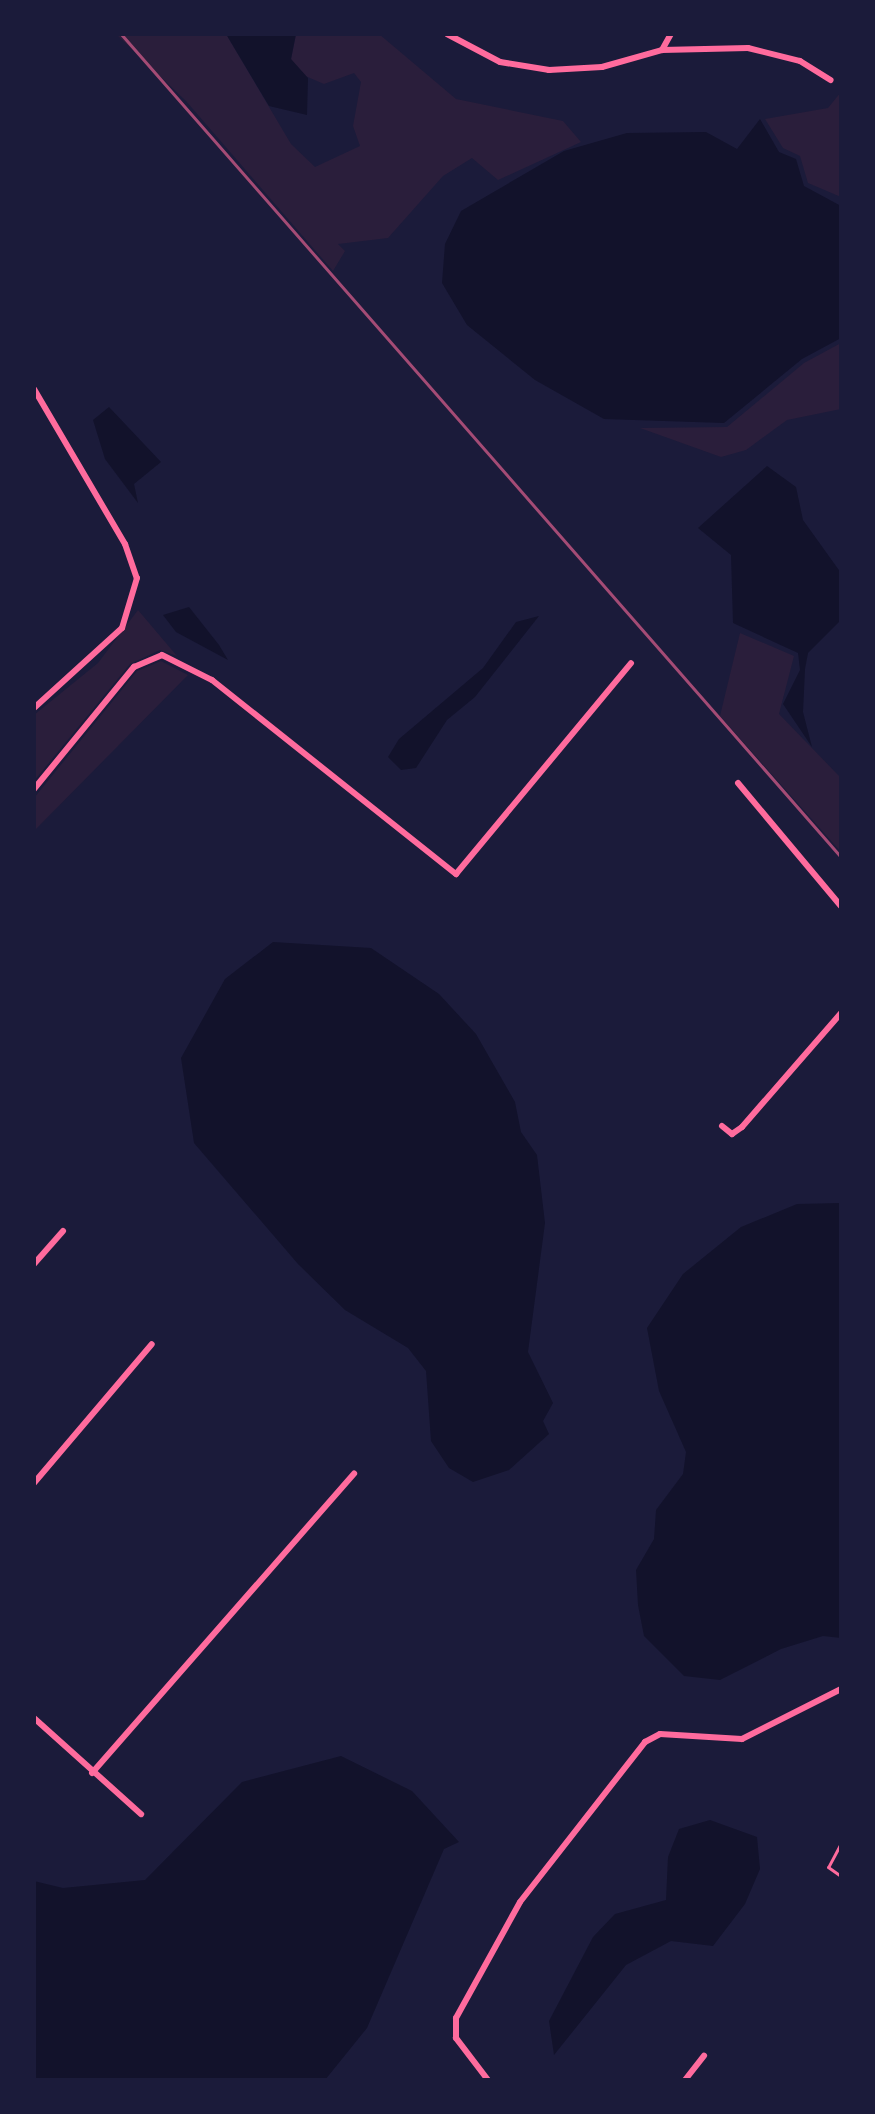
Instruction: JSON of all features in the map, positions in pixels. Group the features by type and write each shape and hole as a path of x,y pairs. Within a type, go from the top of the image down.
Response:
{"street":[{"path":"447,34 500,62 549,70 602,67 662,50 748,48 800,61 831,80"},
{"path":"662,50 671,34"},
{"path":"34,389 125,544 137,578 122,628 34,708"},
{"path":"34,789 134,667 162,655 212,680 456,874 631,663"},
{"path":"738,783 841,906"},
{"path":"722,1126 732,1134 742,1127 841,1013"},
{"path":"34,1264 63,1231"},
{"path":"34,1483 152,1344"},
{"path":"92,1773 354,1474"},
{"path":"488,2080 456,2038 456,2018 520,1902 645,1742 660,1734 742,1739 841,1689"},
{"path":"34,1718 141,1814"},
{"path":"685,2080 704,2056"}],"lane":[{"path":"841,1843 828,1867 841,1876"}],"shaded area":[{"path":"226,34 291,144 315,167 360,146 353,126 361,82 354,73 324,84 303,75 291,59 296,34 379,34 456,99 563,121 581,142 498,180 472,158 443,176 388,238 338,244 345,251 333,271 186,101 117,35"},
{"path":"226,34 296,34 291,59 308,78 307,115 269,106"},
{"path":"841,92 841,197 808,183 800,156 783,148 765,119 828,108"},
{"path":"760,119 779,152 796,159 804,186 841,206 841,338 802,359 724,423 604,419 535,380 467,325 442,283 445,244 461,211 564,151 627,133 706,132 737,149"},
{"path":"841,343 841,409 787,420 746,450 721,457 640,428 727,427 804,363"},
{"path":"109,407 161,462 134,484 138,503 105,459 93,420"},
{"path":"767,466 796,487 803,520 841,573 841,620 808,653 805,669 803,712 812,747 783,704 800,670 798,653 733,623 731,555 698,528"},
{"path":"189,607 228,660 176,632 163,615"},
{"path":"138,610 177,656 160,650 130,664 34,781 34,715 98,663"},
{"path":"539,616 475,697 447,720 416,768 401,770 388,757 399,739 483,668 516,622"},
{"path":"740,633 794,656 779,714 841,778 841,852 720,716"},
{"path":"161,661 188,675 34,831 34,798 137,671"},
{"path":"273,942 371,948 439,994 476,1034 515,1102 521,1132 537,1155 545,1223 528,1352 553,1403 543,1421 549,1434 509,1470 473,1482 449,1468 431,1441 426,1371 408,1348 345,1310 298,1264 194,1143 181,1058 225,979"},
{"path":"841,1203 841,1638 823,1636 781,1649 720,1680 684,1676 644,1636 638,1605 636,1570 654,1539 656,1510 683,1474 686,1452 659,1391 647,1328 683,1274 741,1227 797,1204"},
{"path":"341,1756 412,1791 459,1842 444,1849 367,2028 325,2080 34,2080 34,1881 63,1888 145,1880 242,1782"},
{"path":"710,1820 757,1837 760,1869 745,1904 713,1946 671,1941 626,1965 554,2055 549,2021 593,1937 615,1914 666,1900 668,1857 679,1829"}],"railway":[{"path":"121,34 841,857"}]}
